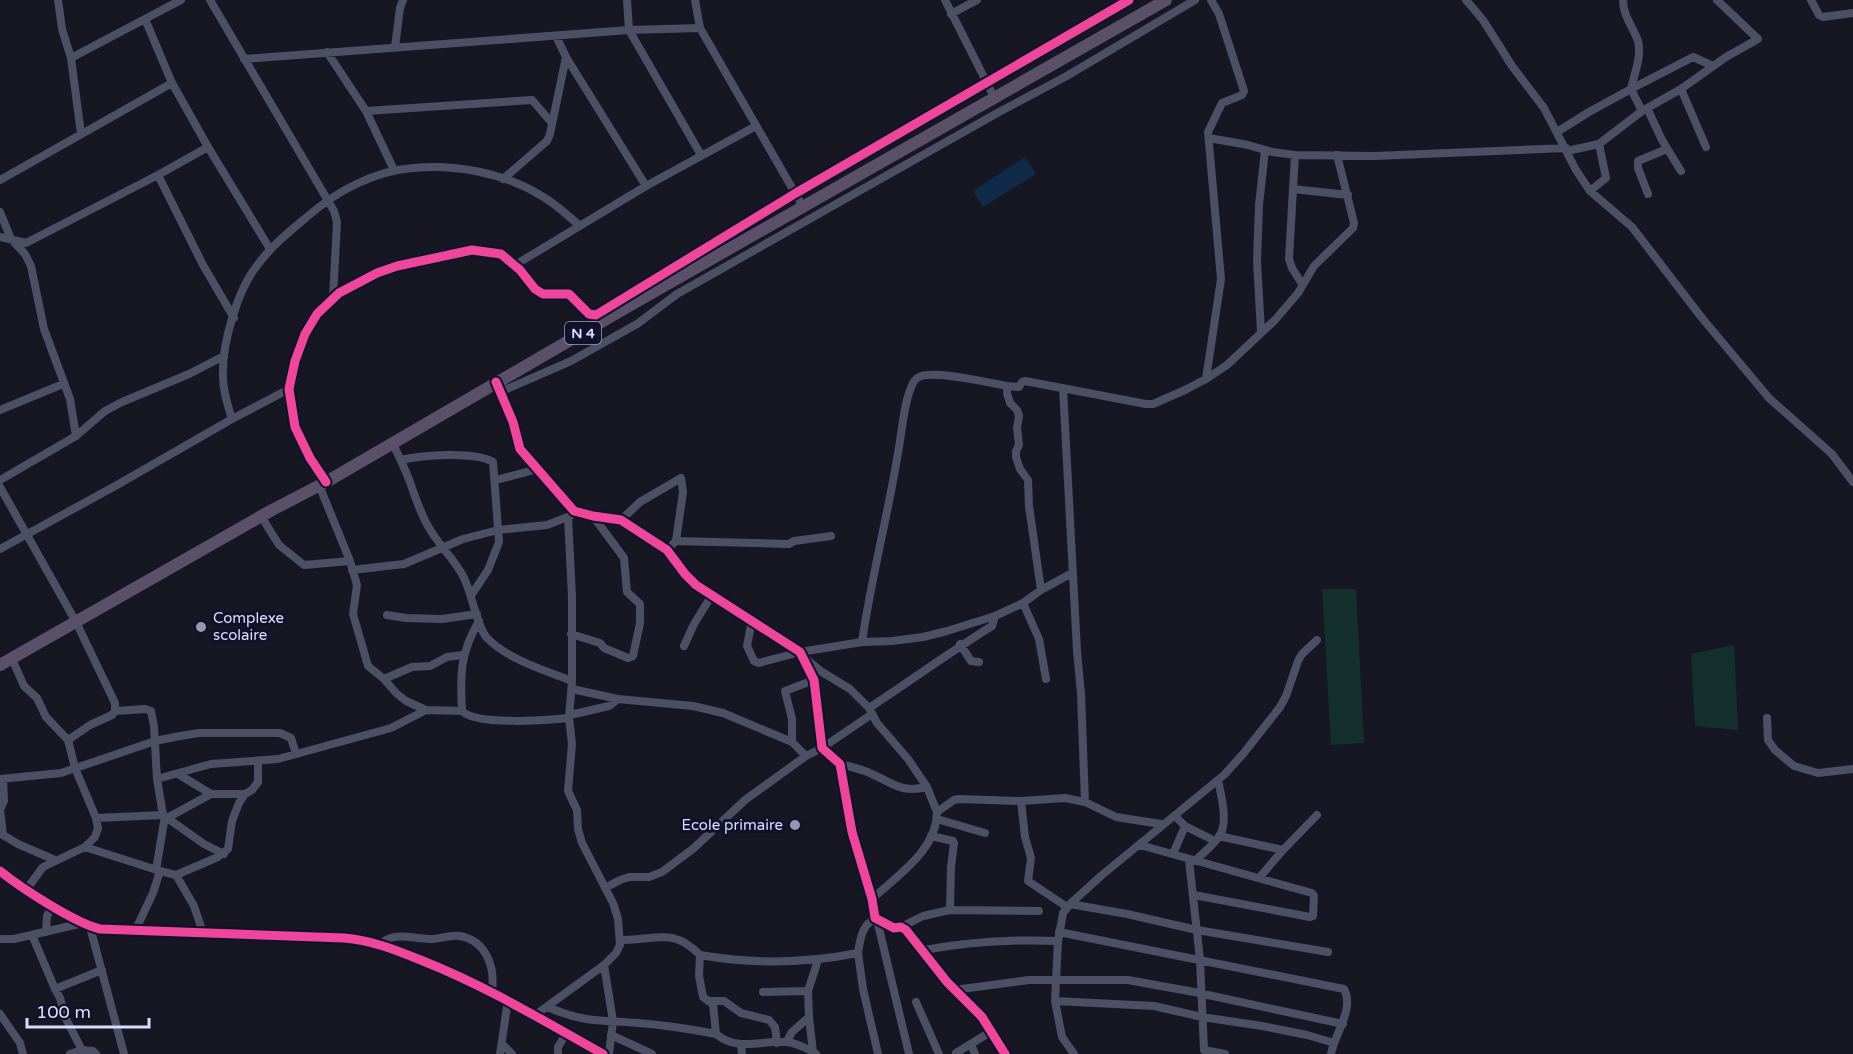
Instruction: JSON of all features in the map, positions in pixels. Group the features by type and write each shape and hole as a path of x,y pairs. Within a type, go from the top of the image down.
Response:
{"highway":[{"name":"N 4","path":"0,665 392,442 498,387 803,207 1166,0"}],"street":[{"path":"58,0 62,29 71,58 81,134"},
{"path":"71,58 181,0"},
{"path":"210,0 328,200 337,222 333,298"},
{"path":"395,47 403,0"},
{"path":"627,0 629,30 701,155"},
{"path":"695,0 700,28 803,207"},
{"path":"945,0 994,97"},
{"path":"951,14 977,0"},
{"path":"618,699 609,706 569,717 513,721 479,718 462,711 426,710 406,701 368,666 353,614 357,587 350,561 322,483 298,433 291,406 289,389 295,361 305,334 317,314 333,298 377,273 397,266 472,250 501,254 515,265 535,289 543,294 569,294 589,314 596,315 796,193 1130,0"},
{"path":"534,1016 604,965 616,953 620,940 618,919 582,843 578,830 577,810 568,791 572,744 569,717 572,685 571,514 518,445 513,422 498,387 571,361 636,324 677,294 989,117 1065,77 1195,0"},
{"path":"1206,380 1221,279 1209,127 1222,103 1244,92 1219,14 1211,0"},
{"path":"1466,0 1483,20 1512,66 1534,94 1557,132 1576,171 1590,191 1632,228 1702,318 1769,398 1832,454 1853,482"},
{"path":"1623,0 1625,15 1637,39 1639,50 1631,89 1681,171"},
{"path":"1209,138 1294,154 1374,156 1566,149 1599,144 1644,110 1758,39 1717,0"},
{"path":"1811,0 1819,15 1823,17 1853,13"},
{"path":"145,19 172,83 270,249"},
{"path":"244,59 629,30 700,28"},
{"path":"556,36 566,57 646,186"},
{"path":"327,52 366,111 394,170"},
{"path":"503,179 547,141 566,57"},
{"path":"1557,132 1589,112 1693,57 1713,66"},
{"path":"0,180 172,83"},
{"path":"1681,89 1706,147"},
{"path":"366,111 532,100 552,123"},
{"path":"515,265 646,186 756,126"},
{"path":"1590,191 1606,178 1599,144"},
{"path":"0,237 26,243 208,147"},
{"path":"1648,194 1638,161 1667,149"},
{"path":"1261,332 1257,261 1259,205 1265,150"},
{"path":"1294,154 1289,259 1302,284"},
{"path":"862,642 869,596 896,469 904,414 913,382 922,375 935,374 1019,387 1023,381 1153,404 1206,380 1227,365 1288,306 1314,266 1353,228 1354,223 1337,155"},
{"path":"232,419 225,397 222,371 234,318 249,277 270,249 328,200 358,183 394,170 449,167 516,183 541,195 580,226"},
{"path":"158,175 203,265 234,318"},
{"path":"1293,189 1347,195"},
{"path":"0,212 11,239 25,254 31,266 44,330 71,405 76,436"},
{"path":"0,480 76,436 105,411 224,356"},
{"path":"0,410 63,384"},
{"path":"1007,386 1010,403 1019,416 1017,464 1028,480 1029,506 1041,590"},
{"path":"1063,388 1072,573 1082,694 1085,802"},
{"path":"0,549 289,389"},
{"path":"392,442 429,530 457,565 472,594 485,636 502,650 572,685 618,699 708,709 723,713 792,742 806,756"},
{"path":"400,460 426,456 459,456 493,462 499,542 488,570 472,594"},
{"path":"496,480 538,469"},
{"path":"621,520 640,502 681,478 682,492 676,541 668,550"},
{"path":"0,487 76,622 115,703 115,711 112,715 90,725 68,740"},
{"path":"352,570 404,564 463,539 498,530 547,525 571,514 621,520 668,550 685,574 711,595 802,654 822,672 850,688 871,711 927,787 937,815"},
{"path":"261,516 279,545 304,566 350,561"},
{"path":"571,634 600,643 604,648 628,658 633,656 640,623 640,604 627,592 624,558 593,516"},
{"path":"676,541 789,544 794,541 831,536"},
{"path":"752,620 747,646 754,662 759,663 862,642 923,637 994,616 1023,603 1072,573"},
{"path":"684,646 711,595"},
{"path":"1023,603 1039,639 1046,679"},
{"path":"387,615 406,618 478,618"},
{"path":"605,888 629,878 649,877 662,872 694,848 745,800 806,756 822,748 960,644 992,626 994,616"},
{"path":"462,711 463,655 478,618"},
{"path":"1074,1054 1062,1037 1055,1001 1058,937 1063,913 1102,874 1218,780 1243,754 1280,706 1302,654 1317,640"},
{"path":"960,644 971,661 979,662"},
{"path":"802,654 814,680 822,748 840,764 870,773 900,788 910,790 927,787"},
{"path":"384,679 412,668 436,664 447,657 463,655"},
{"path":"12,659 24,686 37,698 46,717 68,740 75,768 96,818 97,833 85,847 43,867 26,890"},
{"path":"792,742 792,719 785,691 814,680"},
{"path":"115,711 145,709 151,711 157,778 165,816 153,894 135,931"},
{"path":"157,778 211,764 278,759 397,726 426,710"},
{"path":"1767,718 1768,740 1775,750 1794,766 1818,773 1853,768"},
{"path":"55,860 3,835 0,810 3,801 1,779 55,774 155,741 199,733 276,733 291,738 296,754"},
{"path":"96,818 165,816 211,794 245,794 252,790 258,782 258,760"},
{"path":"840,764 852,832 872,899 909,1054"},
{"path":"178,774 211,794"},
{"path":"1192,860 1217,838 1223,825 1218,780"},
{"path":"85,847 177,875 224,854 228,849 236,810 245,794"},
{"path":"872,899 917,859 931,836 937,815 954,800 1022,801 1065,798 1085,802 1116,817 1161,824"},
{"path":"1022,801 1025,837 1031,858 1028,881 1068,906 1127,914 1197,930 1328,952"},
{"path":"937,815 986,833"},
{"path":"1259,878 1317,815"},
{"path":"165,816 204,844 224,854"},
{"path":"1174,816 1185,826 1217,838 1283,850"},
{"path":"1173,854 1185,826"},
{"path":"931,836 954,843 950,910"},
{"path":"1140,845 1313,894 1312,916 1194,895"},
{"path":"1192,860 1205,1052 1225,1054"},
{"path":"0,871 4,879 87,925 102,970 124,1054"},
{"path":"177,875 194,906 203,933"},
{"path":"46,932 47,916 53,905"},
{"path":"878,1054 863,989 858,953 864,931 870,921 876,919 894,928 923,916 950,910 1040,911"},
{"path":"0,939 9,940 87,925 135,931 366,940 423,961 492,991 603,1054"},
{"path":"901,927 924,950 954,990 982,1017 1005,1054"},
{"path":"32,935 60,998 66,1019 82,1050"},
{"path":"380,945 389,937 411,936 432,939 455,936 466,938 488,955 493,972 492,991"},
{"path":"620,940 675,937 688,944 700,955 742,960 818,960 858,953"},
{"path":"924,950 988,941 1058,937 1200,960 1344,989 1346,999 1343,1024 1331,1054"},
{"path":"700,955 701,990 704,999 713,1004 716,1034"},
{"path":"815,1053 809,1017 808,991 818,960"},
{"path":"604,965 613,1021 609,1054"},
{"path":"55,990 102,970"},
{"path":"954,990 1020,981 1128,980 1343,1024"},
{"path":"763,992 808,991"},
{"path":"500,1054 508,1000"},
{"path":"708,1001 724,1001 741,1012 769,1020 775,1027 777,1042"},
{"path":"1055,1001 1154,1006 1202,1017 1262,1026 1334,1043"},
{"path":"916,1002 939,1054"},
{"path":"548,1007 584,1020 660,1025 716,1034 726,1041 741,1044 787,1041 815,1053"},
{"path":"0,1014 20,1043 23,1054"},
{"path":"787,1041 792,1032 809,1017"},
{"path":"956,1053 992,1030"},
{"path":"558,1054 558,1047 566,1034"},
{"path":"611,1035 652,1054"},
{"path":"502,1044 512,1054"},
{"path":"741,1044 742,1054"},
{"path":"971,1044 975,1054"},
{"path":"70,1054 82,1050 93,1051 96,1054"}],"green space":[{"path":"1322,589 1356,589 1364,743 1331,745"},
{"path":"1734,645 1738,730 1695,726 1691,654"}],"water":[{"path":"1025,157 1036,174 983,207 973,191"}],"cycle path":[{"path":"326,482 310,458 295,427 289,389 295,361 305,334 317,314 339,293 377,273 397,266 472,250 501,254 520,270 535,289 543,294 569,294 589,314 596,315 796,193 1129,0"},
{"path":"496,382 513,422 520,449 574,511 621,520 667,550 696,585 800,652 814,680 822,748 840,764 852,832 872,899 875,918 894,928 901,927 906,930 947,982 982,1017 1005,1054"},
{"path":"0,871 63,912 100,929 344,938 385,947 469,981 603,1054"}],"place":[{"name":"Complexe scolaire","path":"201,627"},
{"name":"Ecole primaire","path":"795,825"}]}
